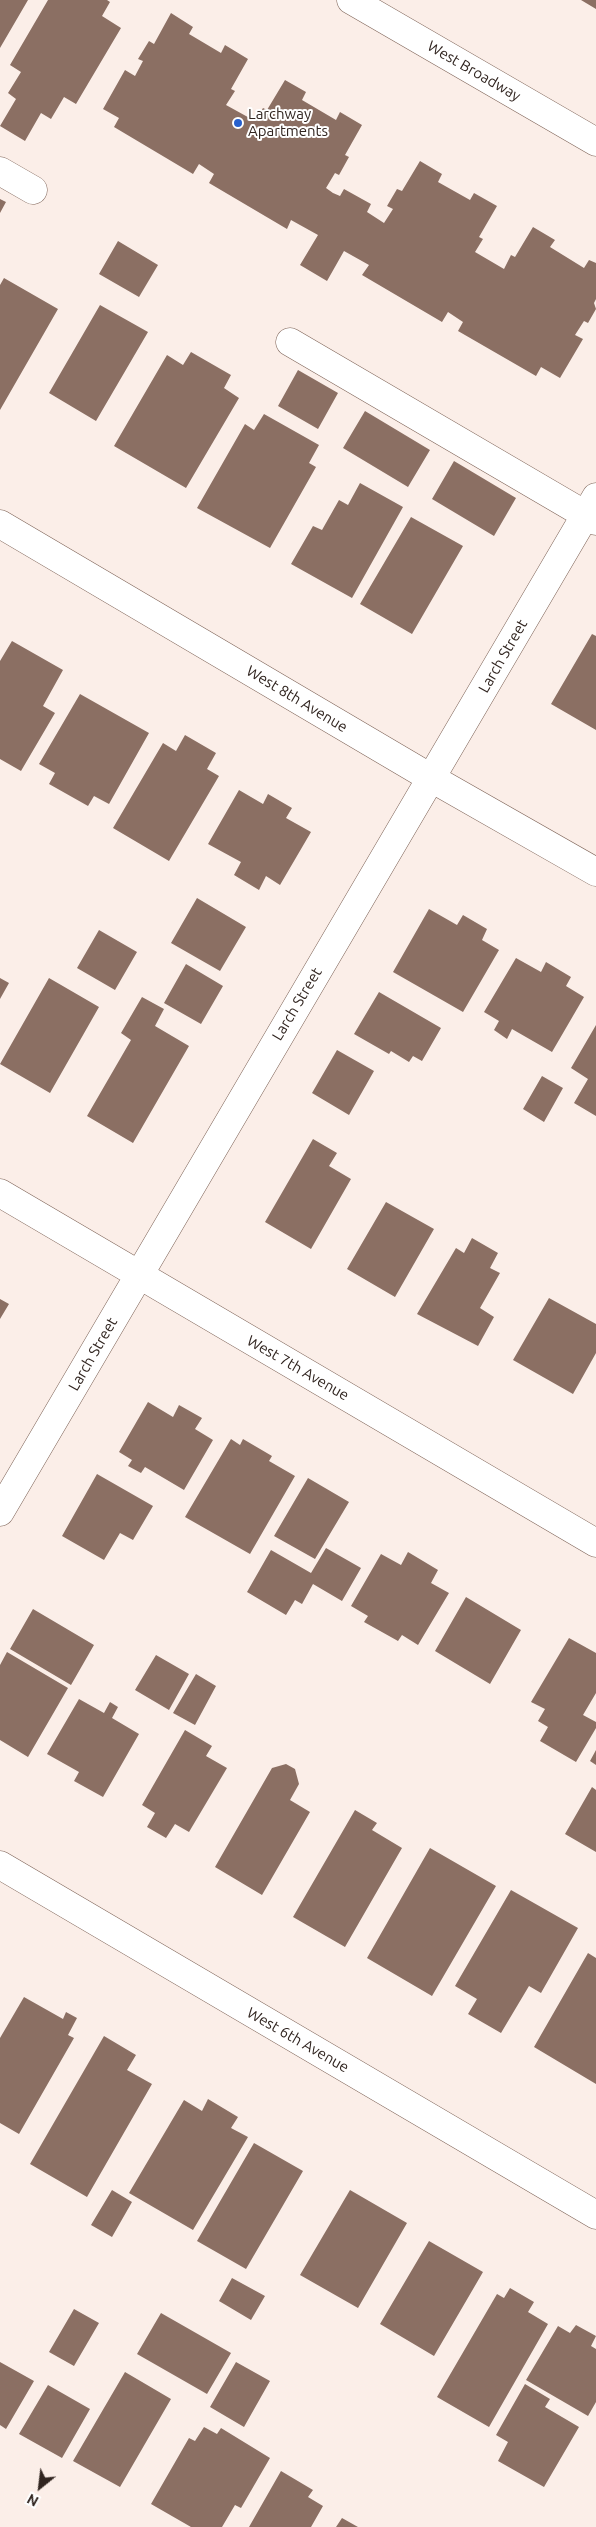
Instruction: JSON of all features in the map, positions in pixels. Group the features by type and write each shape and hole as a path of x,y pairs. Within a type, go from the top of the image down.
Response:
{"street":[{"name":"West Broadway","path":"351,0 596,142"},
{"path":"0,171 33,190"},
{"path":"290,342 593,511"},
{"name":"Larch Street","path":"0,1512 431,778 593,511"},
{"name":"West 8th Avenue","path":"0,524 431,778 596,872"},
{"name":"West 7th Avenue","path":"0,1193 596,1543"},
{"name":"West 6th Avenue","path":"0,1865 596,2215"}],"building":[{"path":"0,0 28,0 0,48"},
{"path":"48,0 107,0 110,2 102,16 121,28 76,104 64,97 51,119 41,113 25,141 0,126 16,99 8,93 21,72 10,65"},
{"path":"581,0 596,0 596,9"},
{"path":"171,13 193,27 189,34 221,53 225,45 248,59 231,89 235,91 226,105 255,121 263,108 267,110 285,80 306,92 302,100 336,120 340,112 362,125 345,155 349,157 339,175 335,173 326,188 340,196 344,189 371,204 367,212 384,223 393,209 387,206 397,189 402,191 420,161 442,174 438,182 470,200 474,193 497,206 479,237 483,239 475,252 504,269 511,255 515,257 533,227 555,240 550,247 584,268 589,260 596,263 596,299 594,303 596,309 588,323 584,321 575,335 583,339 560,378 541,367 536,376 458,331 463,322 448,312 442,322 362,275 369,265 344,251 327,281 300,265 318,235 291,220 287,229 209,183 214,174 199,164 193,174 114,127 119,118 103,109 125,70 135,76 143,61 138,59 149,41 154,44"},
{"path":"0,199 6,202 0,213"},
{"path":"118,241 158,265 139,297 99,274"},
{"path":"4,278 58,309 0,410 0,285"},
{"path":"100,305 148,332 96,421 49,393"},
{"path":"191,352 231,375 224,388 239,398 186,488 114,446 167,355 183,365"},
{"path":"298,370 338,393 318,429 278,406"},
{"path":"365,411 430,450 408,487 343,448"},
{"path":"264,414 319,445 309,463 316,467 270,548 197,508 245,424 254,430"},
{"path":"454,461 516,498 494,536 432,499"},
{"path":"360,483 403,507 352,598 291,564 313,526 322,530 339,500 348,505"},
{"path":"411,517 463,546 412,634 360,604"},
{"path":"592,634 596,636 596,730 551,704"},
{"path":"12,641 63,670 43,706 55,713 21,771 0,759 0,661"},
{"path":"80,694 149,733 109,804 94,796 88,806 49,784 55,773 39,764"},
{"path":"185,735 216,753 207,769 219,776 169,861 113,828 163,743 176,751"},
{"path":"239,790 263,804 268,794 292,808 286,818 311,832 280,885 266,876 259,890 234,875 241,862 208,844"},
{"path":"197,898 246,927 220,971 171,943"},
{"path":"429,909 457,925 463,915 487,929 482,940 499,950 463,1012 393,972"},
{"path":"99,930 137,952 115,990 77,968"},
{"path":"516,958 541,972 546,962 571,977 566,986 584,997 552,1052 512,1029 507,1039 494,1030 499,1021 484,1012"},
{"path":"186,964 223,986 201,1024 164,1003"},
{"path":"0,978 9,983 0,999"},
{"path":"49,978 99,1007 50,1093 0,1064"},
{"path":"379,992 441,1028 422,1061 413,1056 409,1062 391,1051 389,1054 354,1034"},
{"path":"142,997 164,1009 155,1026 189,1046 133,1143 87,1116 131,1040 121,1033"},
{"path":"596,1025 596,1116 574,1103 588,1079 571,1068"},
{"path":"337,1050 374,1071 349,1115 312,1093"},
{"path":"542,1076 563,1088 544,1122 523,1109"},
{"path":"313,1139 337,1153 329,1166 351,1179 311,1249 265,1222"},
{"path":"386,1202 434,1229 395,1297 347,1269"},
{"path":"472,1238 498,1253 490,1268 500,1273 480,1308 494,1317 478,1346 417,1314 456,1248 464,1253"},
{"path":"549,1298 596,1324 596,1353 573,1394 513,1360"},
{"path":"0,1299 9,1304 0,1319"},
{"path":"148,1402 173,1417 179,1405 202,1418 195,1429 213,1440 184,1490 145,1467 141,1473 128,1466 132,1460 119,1452"},
{"path":"231,1439 240,1445 243,1439 272,1456 269,1461 295,1476 250,1554 185,1517"},
{"path":"97,1474 153,1506 133,1540 120,1533 104,1560 62,1536"},
{"path":"308,1478 349,1502 315,1559 274,1536"},
{"path":"326,1548 361,1568 342,1601 313,1584 302,1604 295,1600 286,1615 247,1592 271,1550 311,1573"},
{"path":"408,1552 438,1570 431,1583 449,1593 418,1645 402,1635 398,1641 364,1622 368,1616 351,1606 381,1554 401,1565"},
{"path":"466,1597 521,1630 490,1684 435,1651"},
{"path":"33,1609 94,1645 71,1685 10,1649"},
{"path":"569,1638 596,1653 596,1693 583,1715 596,1722 596,1728 576,1762 540,1741 548,1727 538,1721 545,1709 531,1702"},
{"path":"7,1652 68,1688 28,1757 0,1740 0,1665"},
{"path":"156,1655 189,1674 169,1710 135,1690"},
{"path":"196,1674 216,1686 195,1725 173,1713"},
{"path":"79,1699 104,1713 110,1702 118,1707 112,1718 139,1734 103,1797 74,1781 79,1772 47,1754"},
{"path":"185,1730 212,1746 206,1756 227,1768 189,1832 175,1824 166,1838 147,1827 155,1813 142,1805"},
{"path":"596,1750 596,1765 590,1761"},
{"path":"286,1764 295,1769 299,1784 290,1800 310,1812 262,1895 215,1867 272,1768"},
{"path":"592,1787 596,1790 596,1852 565,1834"},
{"path":"355,1810 377,1823 372,1830 402,1848 345,1947 293,1917"},
{"path":"430,1848 496,1886 432,1996 367,1958"},
{"path":"511,1890 578,1928 541,1993 529,1986 501,2033 468,2014 477,1999 455,1986"},
{"path":"588,1953 596,1958 596,2084 534,2047"},
{"path":"24,1997 63,2019 66,2012 77,2018 68,2035 74,2038 19,2134 0,2123 0,2038"},
{"path":"104,2036 136,2055 127,2070 152,2084 87,2197 30,2164"},
{"path":"208,2099 238,2117 231,2128 248,2137 193,2230 129,2193 184,2100 202,2111"},
{"path":"254,2143 303,2171 246,2269 197,2241"},
{"path":"112,2190 132,2202 112,2237 91,2225"},
{"path":"350,2190 407,2223 358,2308 300,2275"},
{"path":"429,2241 483,2272 434,2356 380,2324"},
{"path":"232,2278 265,2296 251,2320 219,2301"},
{"path":"510,2288 534,2302 528,2312 548,2324 489,2427 437,2397 497,2294 504,2298"},
{"path":"74,2309 99,2323 74,2366 49,2352"},
{"path":"161,2313 231,2353 207,2394 137,2354"},
{"path":"576,2325 596,2336 591,2346 596,2349 596,2402 588,2416 526,2380 558,2326 570,2333"},
{"path":"0,2362 34,2381 6,2429 0,2425"},
{"path":"236,2362 270,2381 244,2427 210,2407"},
{"path":"125,2372 171,2399 120,2487 73,2461"},
{"path":"525,2384 550,2399 545,2407 579,2427 544,2487 498,2461 508,2442 496,2435"},
{"path":"48,2385 90,2409 62,2458 19,2434"},
{"path":"204,2427 217,2434 221,2428 270,2458 241,2508 235,2505 222,2527 191,2527 151,2504 189,2438 195,2441"},
{"path":"281,2471 313,2490 308,2497 323,2506 311,2527 249,2527"},
{"path":"342,2518 358,2527 336,2527"}],"place":[{"name":"Larchway Apartments","path":"238,123"}]}
